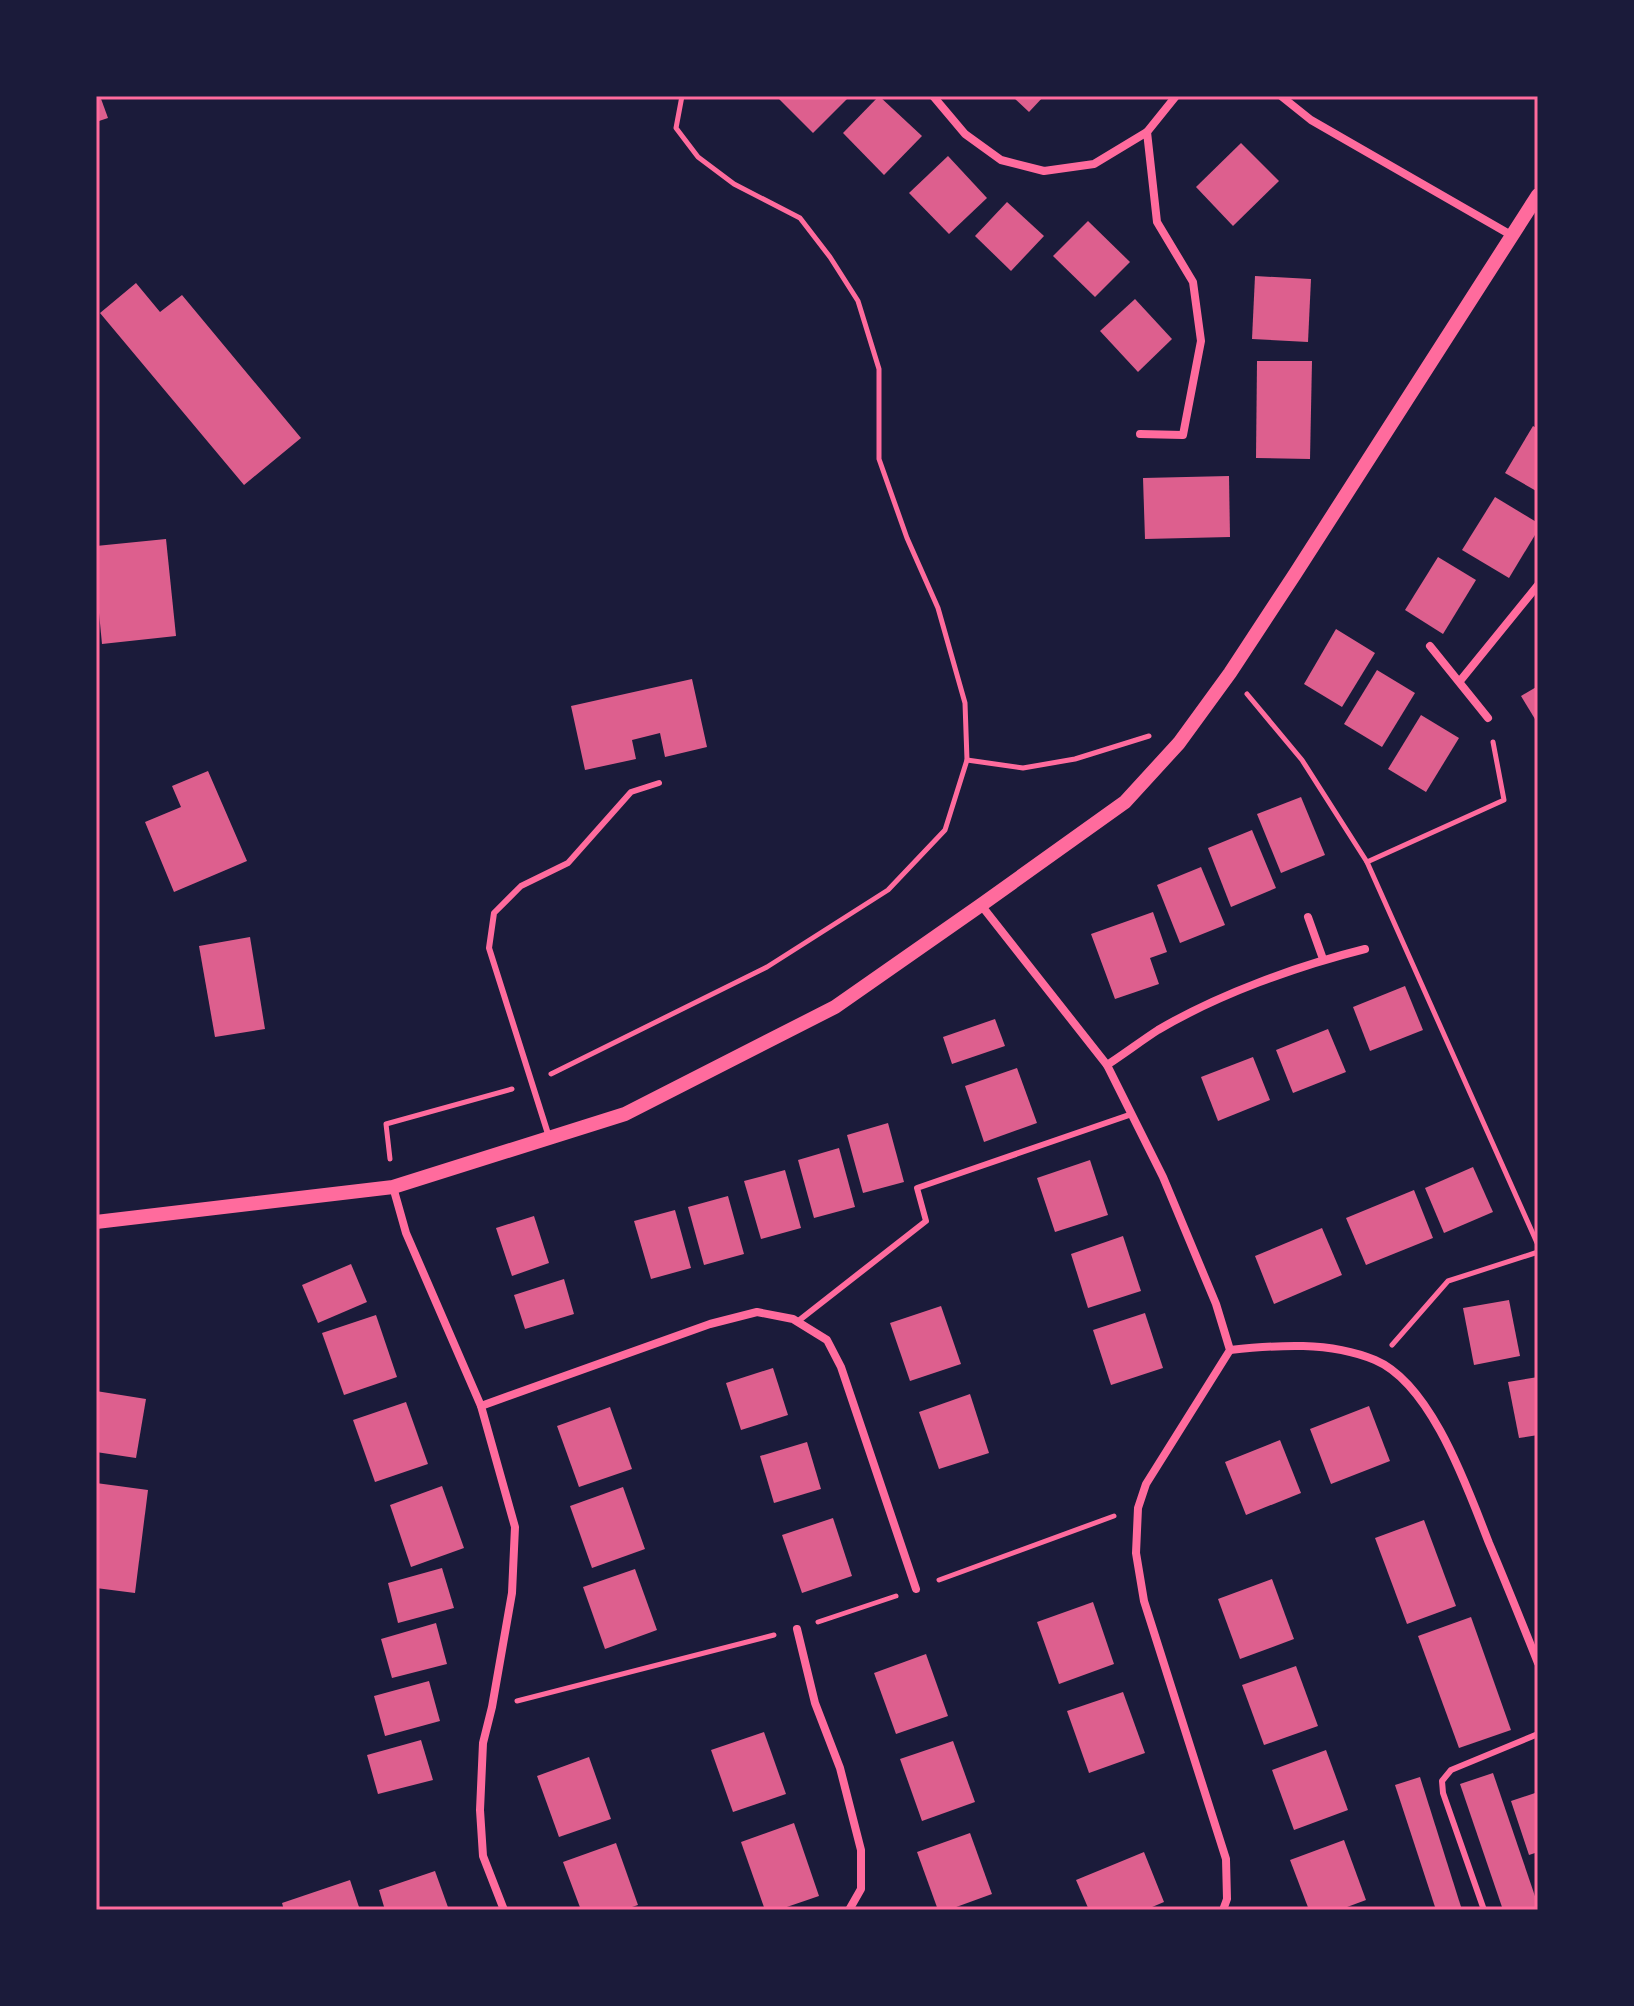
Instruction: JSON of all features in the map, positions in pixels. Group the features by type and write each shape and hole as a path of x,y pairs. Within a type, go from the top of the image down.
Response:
{"street":[{"path":"933,96 965,134 1001,160 1044,171 1094,164 1147,132 1176,96"},
{"path":"1281,96 1311,120 1511,235"},
{"path":"1140,434 1183,435 1201,341 1193,282 1157,222 1147,132"},
{"path":"96,1222 393,1187 625,1114 835,1007 981,905 1125,802 1179,743 1230,673 1538,195"},
{"path":"1460,681 1538,585"},
{"path":"1430,646 1488,718"},
{"path":"981,905 1107,1065 1163,1177 1204,1275 1230,1350"},
{"path":"1308,917 1323,959"},
{"path":"1107,1065 1159,1029 1230,995 1323,959 1365,949"},
{"path":"393,1187 406,1233 481,1406 515,1527 512,1593 483,1743 480,1810 483,1856 504,1910"},
{"path":"481,1406 710,1324 757,1312 797,1322 827,1340 841,1367 916,1589"},
{"path":"1230,1350 1273,1345 1337,1348 1378,1361 1402,1380 1424,1404 1455,1458 1538,1663"},
{"path":"1223,1910 1227,1899 1226,1859 1144,1601 1136,1553 1138,1508 1146,1484 1230,1350"},
{"path":"797,1629 815,1703 840,1768 861,1850 861,1889 849,1910"}],"lane":[{"path":"550,1140 489,948 494,913 521,886 568,863 631,792 659,783"},
{"path":"797,1322 926,1221 917,1188 1132,1114"},
{"path":"1484,1910 1443,1793 1442,1781 1451,1770 1538,1734"}],"path":[{"path":"393,1187 386,1124 531,1083 767,967 888,890 945,830 967,760 965,703 942,622 879,459 879,369 858,301 800,218 734,184 698,157 676,128 682,96"},
{"path":"1230,673 1302,760 1367,862 1538,1245"},
{"path":"1367,862 1504,800 1488,718"},
{"path":"967,760 1023,768 1075,759 1146,735 1179,743"},
{"path":"1378,1361 1448,1281 1538,1252"}],"building":[{"path":"96,96 100,96 108,118 96,122"},
{"path":"776,96 850,96 813,133"},
{"path":"879,96 922,136 884,175 843,133"},
{"path":"1012,96 1044,96 1029,112"},
{"path":"1241,143 1279,181 1233,226 1196,187"},
{"path":"948,156 987,198 949,234 909,193"},
{"path":"1007,202 1044,236 1011,271 975,236"},
{"path":"1088,221 1130,262 1095,297 1053,256"},
{"path":"1255,276 1311,279 1308,342 1252,339"},
{"path":"136,283 160,312 182,295 301,438 244,485 100,313"},
{"path":"1135,299 1172,339 1138,372 1100,331"},
{"path":"1257,361 1312,361 1310,459 1256,458"},
{"path":"1533,426 1538,429 1538,492 1505,473"},
{"path":"1229,476 1230,537 1145,539 1143,478"},
{"path":"1495,497 1538,523 1538,530 1509,578 1462,550"},
{"path":"166,539 176,636 102,644 96,546"},
{"path":"1438,557 1476,580 1443,634 1405,610"},
{"path":"1336,629 1375,653 1342,707 1304,684"},
{"path":"1377,670 1415,693 1382,747 1344,724"},
{"path":"692,679 707,747 665,757 660,733 632,740 636,759 585,770 571,706"},
{"path":"1538,686 1538,724 1521,696"},
{"path":"1421,715 1459,738 1426,792 1388,769"},
{"path":"208,771 247,861 174,892 145,822 181,807 172,786"},
{"path":"1301,797 1325,855 1281,873 1257,814"},
{"path":"1252,830 1276,888 1231,907 1208,848"},
{"path":"1201,867 1225,925 1180,943 1157,885"},
{"path":"1153,912 1167,952 1150,958 1159,984 1115,999 1091,934"},
{"path":"250,937 265,1029 215,1037 199,946"},
{"path":"1405,986 1423,1030 1370,1051 1353,1007"},
{"path":"995,1019 1005,1046 952,1064 943,1037"},
{"path":"1328,1029 1346,1072 1293,1093 1276,1050"},
{"path":"1253,1057 1270,1100 1218,1121 1201,1077"},
{"path":"1017,1068 1037,1123 984,1142 965,1086"},
{"path":"888,1123 904,1182 863,1193 847,1135"},
{"path":"839,1148 855,1207 814,1218 798,1160"},
{"path":"1090,1160 1108,1215 1055,1232 1037,1178"},
{"path":"1473,1167 1493,1212 1444,1233 1425,1188"},
{"path":"785,1170 801,1228 761,1239 744,1181"},
{"path":"1414,1190 1433,1238 1366,1265 1346,1218"},
{"path":"728,1196 744,1254 704,1265 688,1207"},
{"path":"675,1210 691,1268 651,1279 634,1221"},
{"path":"534,1216 549,1263 512,1276 496,1228"},
{"path":"1322,1228 1342,1275 1274,1304 1255,1256"},
{"path":"1123,1236 1141,1291 1088,1308 1071,1254"},
{"path":"351,1264 367,1302 318,1323 302,1285"},
{"path":"564,1279 574,1314 525,1329 514,1295"},
{"path":"1509,1300 1520,1356 1474,1365 1463,1308"},
{"path":"941,1306 961,1364 910,1381 890,1323"},
{"path":"1145,1313 1163,1368 1111,1385 1093,1330"},
{"path":"376,1315 397,1377 344,1395 322,1333"},
{"path":"773,1368 788,1415 741,1430 726,1383"},
{"path":"1538,1377 1538,1435 1519,1438 1508,1382"},
{"path":"96,1391 146,1399 136,1458 96,1452"},
{"path":"970,1394 989,1453 939,1469 919,1412"},
{"path":"406,1402 428,1464 375,1482 353,1420"},
{"path":"1369,1406 1390,1461 1331,1484 1310,1429"},
{"path":"610,1407 632,1469 579,1487 557,1426"},
{"path":"1280,1440 1301,1493 1246,1515 1225,1462"},
{"path":"807,1442 821,1489 774,1503 760,1456"},
{"path":"96,1483 148,1490 135,1593 96,1588"},
{"path":"442,1486 464,1548 411,1567 390,1505"},
{"path":"623,1487 645,1549 592,1568 570,1506"},
{"path":"833,1518 852,1576 802,1593 782,1535"},
{"path":"1424,1520 1456,1606 1407,1624 1375,1538"},
{"path":"442,1568 454,1608 398,1623 388,1583"},
{"path":"635,1569 657,1630 605,1649 583,1587"},
{"path":"1272,1579 1294,1639 1240,1659 1218,1599"},
{"path":"1093,1602 1114,1664 1059,1684 1037,1622"},
{"path":"1471,1617 1511,1730 1459,1748 1418,1636"},
{"path":"436,1623 447,1664 392,1678 381,1639"},
{"path":"926,1654 948,1716 896,1734 874,1673"},
{"path":"1296,1666 1318,1726 1264,1745 1242,1685"},
{"path":"429,1681 440,1721 385,1736 374,1696"},
{"path":"1123,1692 1145,1753 1089,1773 1067,1711"},
{"path":"764,1732 786,1794 733,1812 711,1750"},
{"path":"421,1740 433,1780 378,1794 367,1755"},
{"path":"953,1741 975,1802 922,1821 900,1759"},
{"path":"1326,1750 1348,1810 1294,1830 1272,1770"},
{"path":"589,1757 611,1819 559,1837 537,1776"},
{"path":"1493,1773 1538,1905 1535,1910 1503,1910 1460,1784"},
{"path":"1420,1777 1462,1910 1436,1910 1395,1785"},
{"path":"1538,1792 1538,1852 1529,1855 1511,1801"},
{"path":"794,1823 819,1896 778,1910 765,1910 741,1842"},
{"path":"970,1833 992,1894 948,1910 938,1910 917,1852"},
{"path":"1344,1840 1366,1900 1339,1910 1309,1910 1290,1860"},
{"path":"616,1843 638,1905 623,1910 581,1910 563,1862"},
{"path":"1144,1852 1164,1902 1145,1910 1089,1910 1076,1880"},
{"path":"435,1871 449,1910 385,1910 379,1890"},
{"path":"350,1880 360,1910 284,1910 282,1903"}]}
